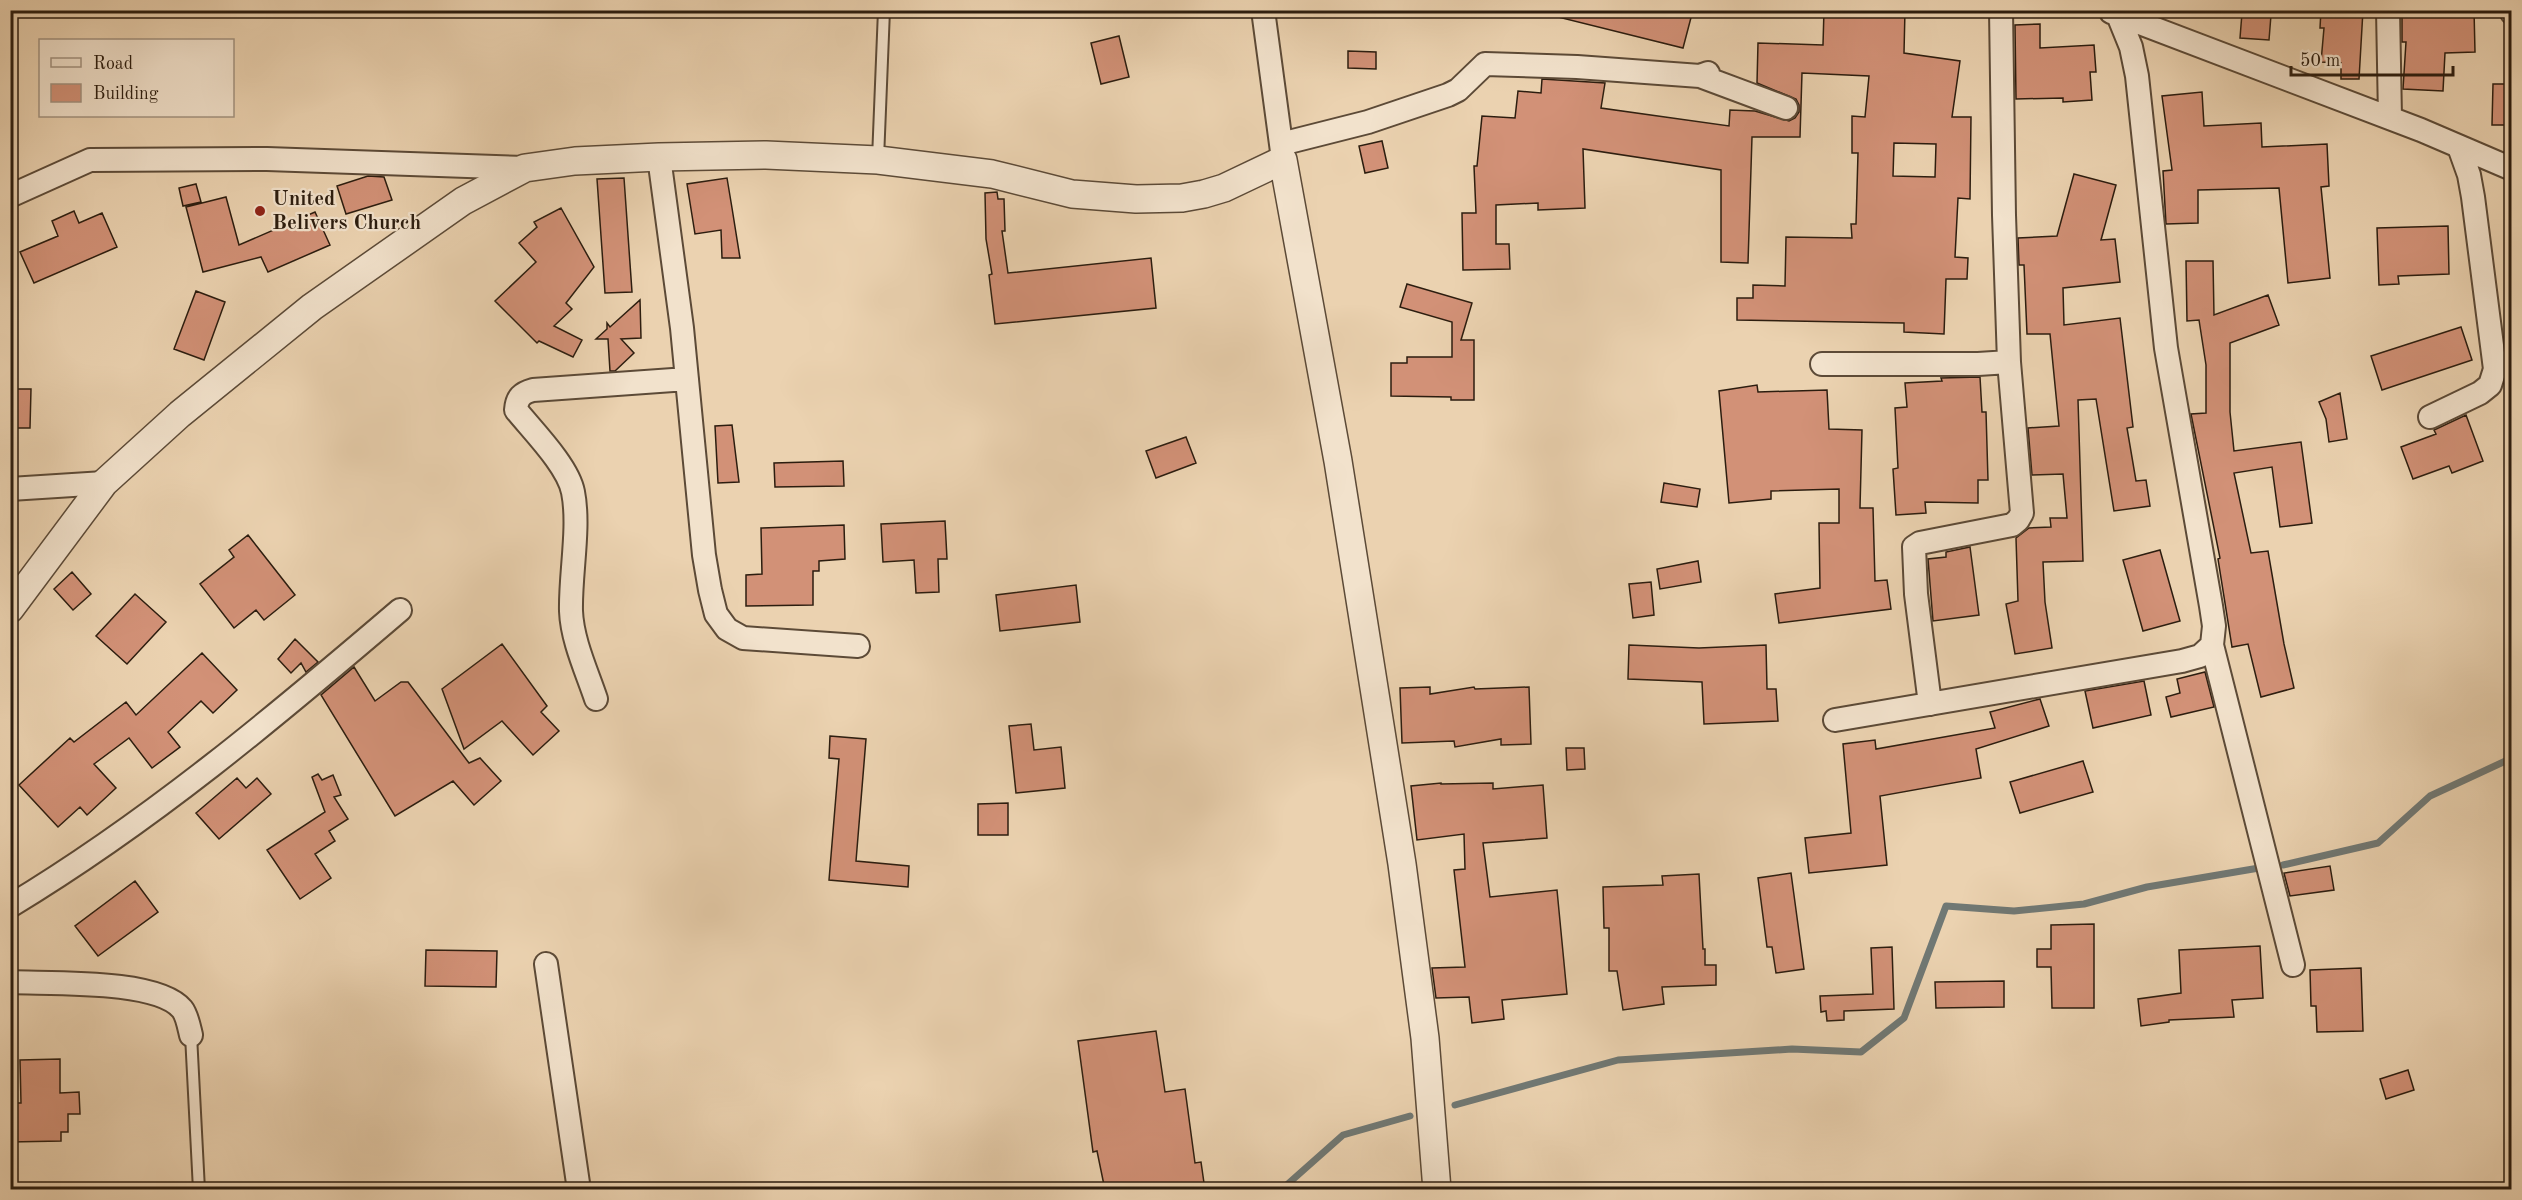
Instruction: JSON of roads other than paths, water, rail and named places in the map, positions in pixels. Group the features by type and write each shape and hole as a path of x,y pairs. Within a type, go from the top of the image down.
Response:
{"street":[{"path":"1263,10 1282,152 1336,449 1402,864 1425,1038 1437,1190"},
{"path":"1930,704 1915,584 1914,547 1920,543 2012,525 2022,513 2009,362 2001,10"},
{"path":"2388,10 2390,118"},
{"path":"2112,13 2390,118 2511,170"},
{"path":"2112,13 2131,47 2141,108 2166,348 2211,606 2214,626 2212,645 2293,965"},
{"path":"2131,47 2146,25"},
{"path":"10,196 90,160 267,159 525,168 575,161 766,155 878,160 992,174 1072,194 1136,199 1182,198 1224,188 1282,152 1448,95 1458,90 1485,64 1704,74 1786,108"},
{"path":"2430,417 2480,393 2490,385 2495,369 2473,197 2469,175 2459,147"},
{"path":"659,157 687,379 704,555 717,614 727,629 742,638 858,646"},
{"path":"10,609 104,483 180,414 312,307 463,201 525,168"},
{"path":"1822,364 2009,362"},
{"path":"596,699 571,614 575,520 573,491 564,472 516,410 517,401 523,393 533,390 687,379"},
{"path":"10,489 104,483"},
{"path":"10,906 137,823 285,709 400,610"},
{"path":"1834,720 2182,661 2200,656 2212,645"},
{"path":"546,964 579,1190"},
{"path":"10,982 133,988 164,995 183,1010 191,1035"}],"lane":[{"path":"878,160 884,10"},
{"path":"191,1035 199,1190"}],"waterway":[{"path":"2283,865 2378,843 2430,796 2512,758"},
{"path":"1455,1105 1618,1060 1792,1049 1861,1052 1904,1018 1946,906 2014,911 2084,904 2147,887 2259,868"},
{"path":"1281,1190 1343,1135 1410,1116"}],"place":[{"name":"United Belivers Church","path":"260,211"}]}
